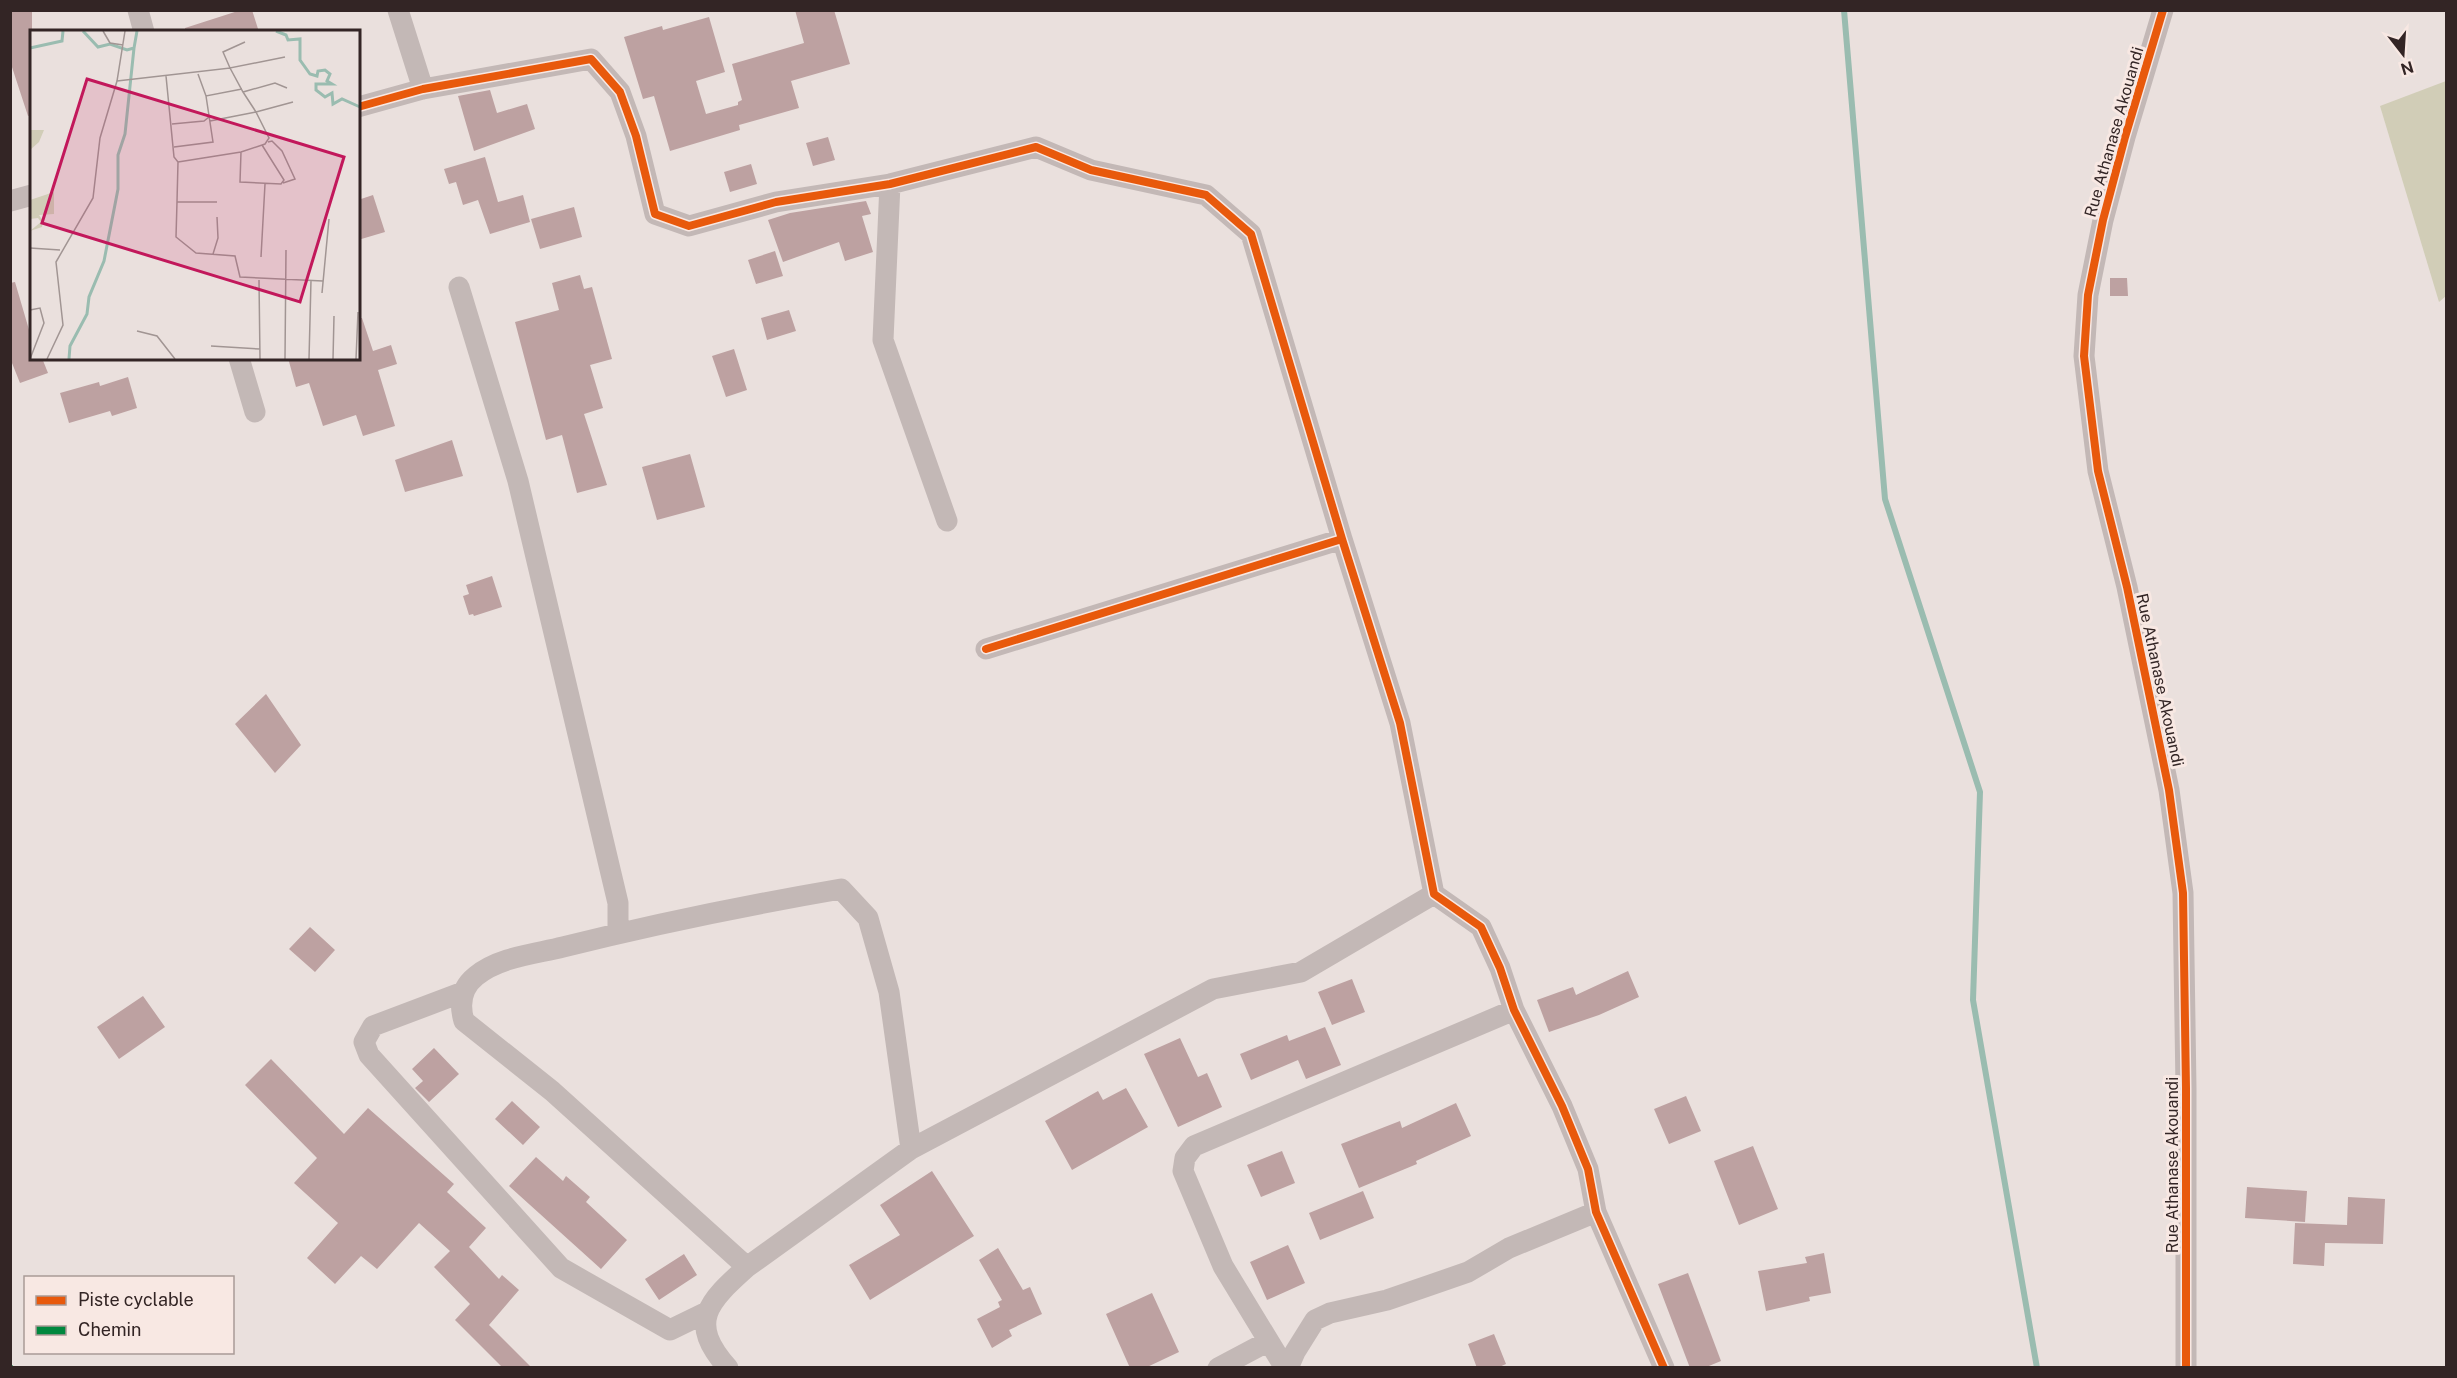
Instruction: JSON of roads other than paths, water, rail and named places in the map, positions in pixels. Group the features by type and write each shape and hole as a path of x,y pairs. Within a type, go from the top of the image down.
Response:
{"street":[{"path":"138,10 143,30"},
{"path":"398,10 423,89"},
{"name":"Rue Athanase Akouandi","path":"2163,10 2103,220 2088,295 2084,356 2098,471 2127,588 2169,790 2183,893 2186,1368"},
{"path":"360,106 423,89 591,59 621,92 636,136 655,214 689,226 776,202 890,184 1036,147 1090,170 1206,195 1251,234 1342,539 1400,723 1434,894 1481,927 1500,968 1514,1010 1562,1106 1588,1169 1596,1212 1664,1368"},
{"path":"890,184 883,340 947,521"},
{"path":"10,201 30,196"},
{"path":"459,287 518,481 618,903 618,933"},
{"path":"240,360 255,412"},
{"path":"986,649 1342,539"},
{"path":"747,1267 552,1091 464,1021 460,1007 463,992 476,976 503,962 618,933 841,889 868,918 889,992 911,1149"},
{"path":"728,1368 710,1348 705,1330 707,1312 723,1289 747,1267 911,1149 1213,989 1301,972 1434,894"},
{"path":"463,992 373,1026 364,1042 369,1055 561,1268 670,1330 707,1312"},
{"path":"1514,1010 1194,1146 1185,1158 1184,1171 1223,1266 1267,1342 1287,1368 1315,1320 1330,1313 1387,1300 1468,1272 1509,1248 1596,1212"},
{"path":"1218,1368 1267,1342"}],"waterway":[{"path":"1844,10 1885,499 1980,792 1973,1000 2037,1368"}]}
